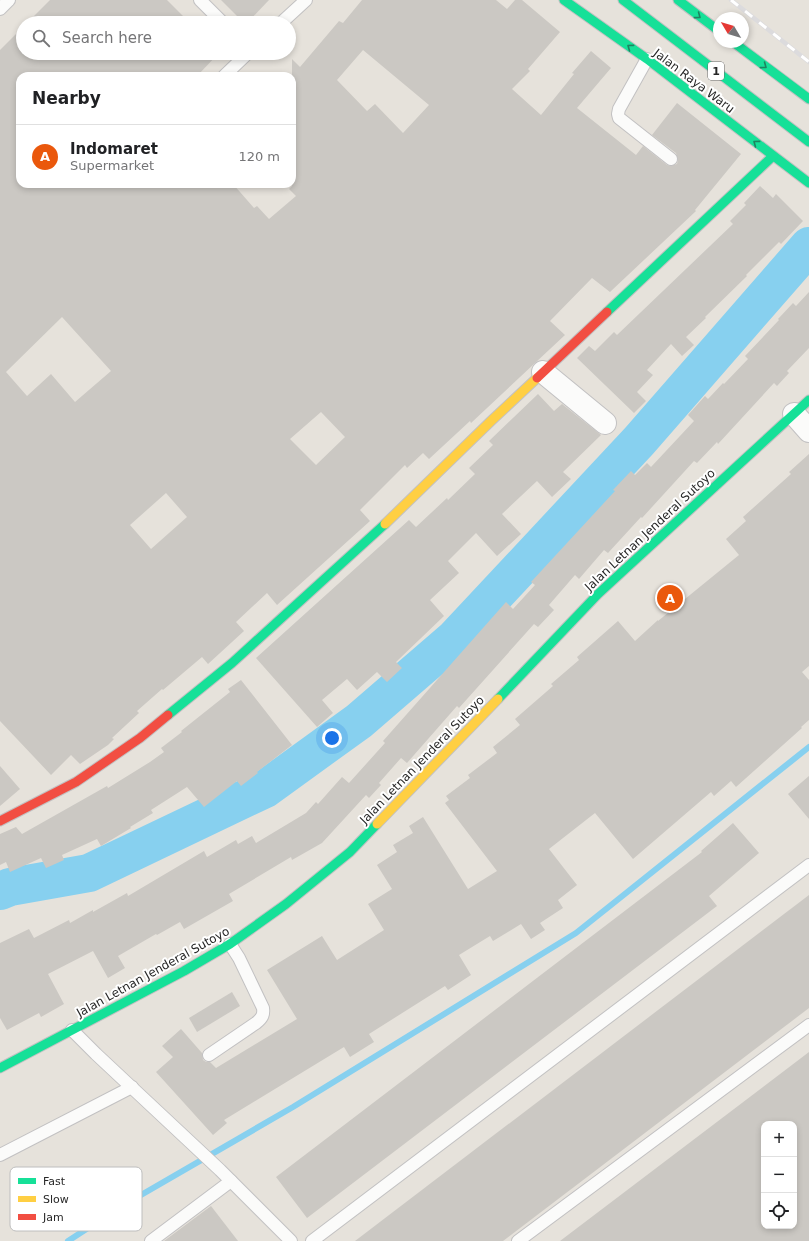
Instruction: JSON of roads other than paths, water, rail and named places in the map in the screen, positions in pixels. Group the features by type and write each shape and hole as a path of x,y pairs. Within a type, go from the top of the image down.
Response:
{"main road":[{"name":"Jalan Raya Waru","path":"564,0 647,59 809,183"},
{"name":"1","path":"623,0 809,142"},
{"path":"678,0 713,26"},
{"path":"741,48 809,99"},
{"path":"0,821 76,782 140,738 232,663 389,521 491,420 773,156"},
{"name":"Jalan Letnan Jenderal Sutoyo","path":"0,1068 184,971 230,944 286,904 350,852 598,594 801,407"}],"street":[{"path":"543,372 605,423"},
{"path":"801,407 809,431"}],"lane":[{"path":"0,9 9,0"},
{"path":"200,0 215,16"},
{"path":"288,16 306,0"},
{"path":"647,59 619,109 618,114 619,118 670,159"},
{"path":"228,72 241,60"},
{"path":"312,1241 809,865"},
{"path":"209,1055 256,1023 263,1016 263,1008 239,958 230,944"},
{"path":"518,1241 809,1025"},
{"path":"72,1030 220,1170 291,1241"},
{"path":"0,1155 132,1087"},
{"path":"151,1241 231,1181"}],"waterway":[{"path":"0,891 10,887 89,873 265,789 359,721 454,639 639,441 809,246"},
{"path":"142,1194 293,1107 576,933 809,747"},
{"path":"68,1241 83,1231"}],"railway":[{"path":"731,0 809,62"}],"place":[{"name":"Indomaret","path":"670,598"}]}
